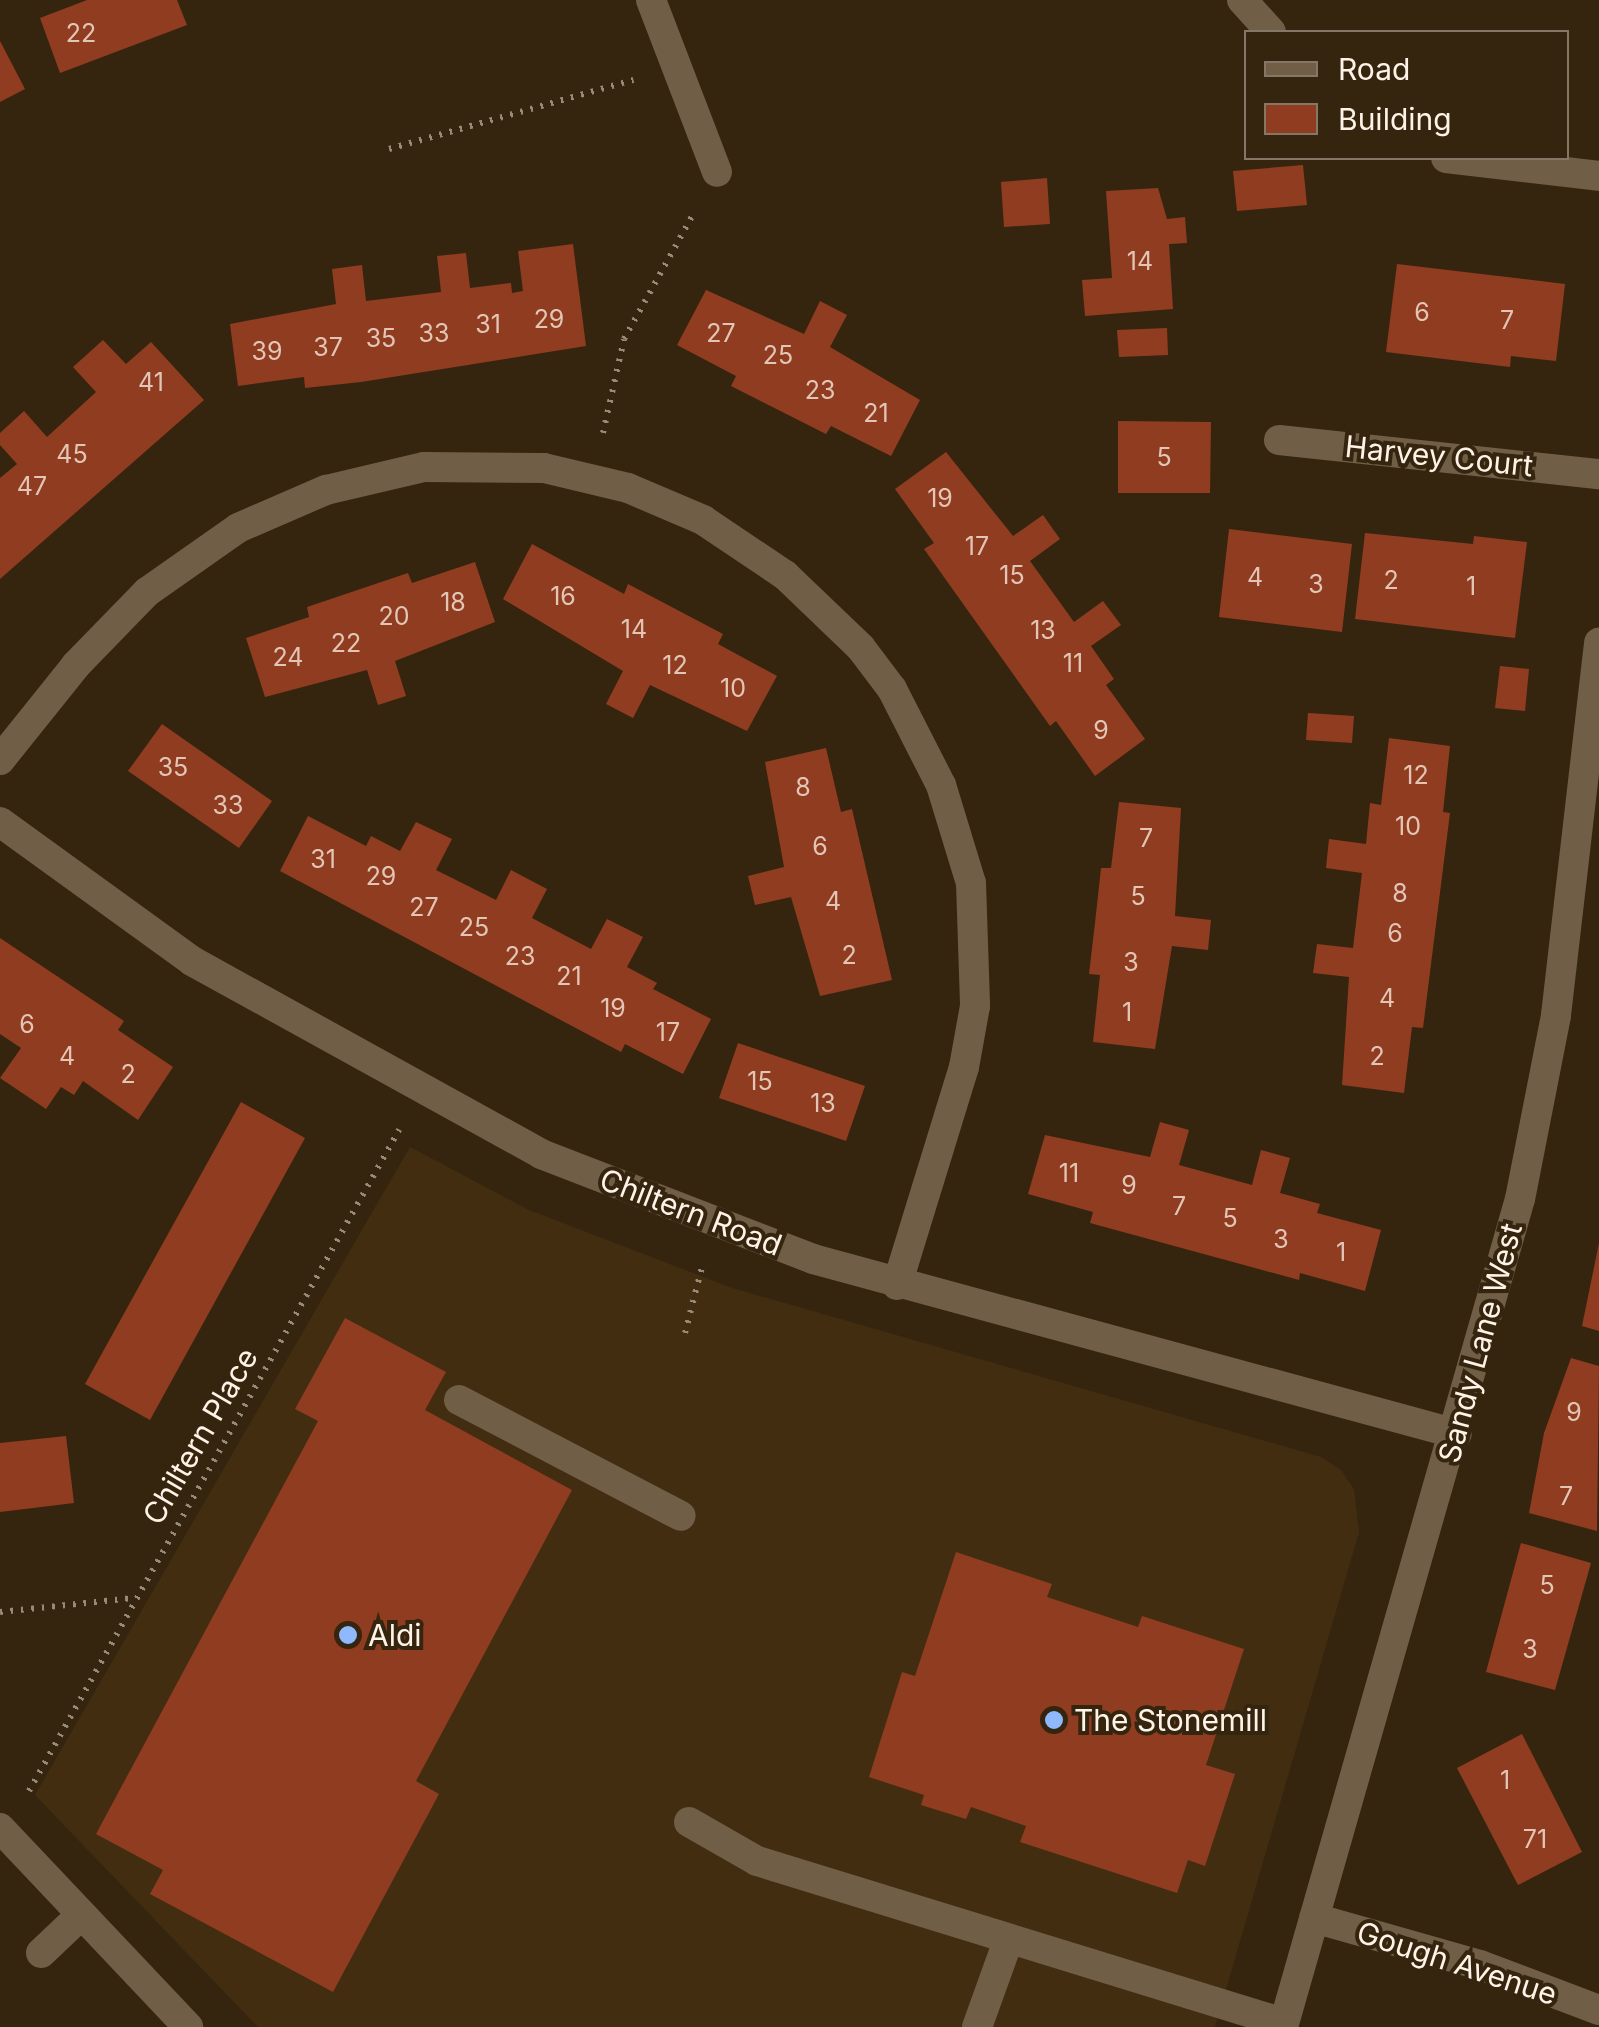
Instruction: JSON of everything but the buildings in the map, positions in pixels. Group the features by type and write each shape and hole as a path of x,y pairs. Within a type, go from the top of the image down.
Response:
{"street":[{"path":"651,0 717,172"},
{"path":"1242,0 1268,30"},
{"path":"1463,160 1599,176"},
{"name":"Harvey Court","path":"1279,440 1599,474"},
{"path":"0,760 110,627 192,556 238,528 326,490 424,467 544,468 593,478 662,500 784,575 861,648 892,689 942,785 971,883 974,1006 964,1067 897,1285"},
{"name":"Sandy Lane West","path":"1283,2025 1457,1434 1520,1199 1556,1015 1599,642"},
{"name":"Chiltern Road","path":"0,822 192,961 541,1154 813,1259 897,1285 1457,1434"},
{"path":"460,1400 681,1516"},
{"path":"689,1822 757,1861 1283,2025"},
{"path":"0,1828 188,2027"},
{"path":"41,1953 80,1916"},
{"name":"Gough Avenue","path":"1314,1918 1480,1965 1599,2010"},
{"path":"977,2027 1008,1941"}],"path":[{"path":"389,149 677,67"},
{"path":"593,478 624,339 717,172"},
{"name":"Chiltern Place","path":"22,1806 134,1598 422,1090"},
{"path":"685,1334 702,1266"},
{"path":"0,1612 134,1598"}],"shaded area":[{"path":"410,1147 529,1210 732,1288 1321,1457 1341,1470 1354,1489 1359,1532 1215,2027 258,2027 35,1795"}],"place":[{"name":"Aldi","path":"348,1635"},
{"name":"The Stonemill","path":"1054,1720"}]}
